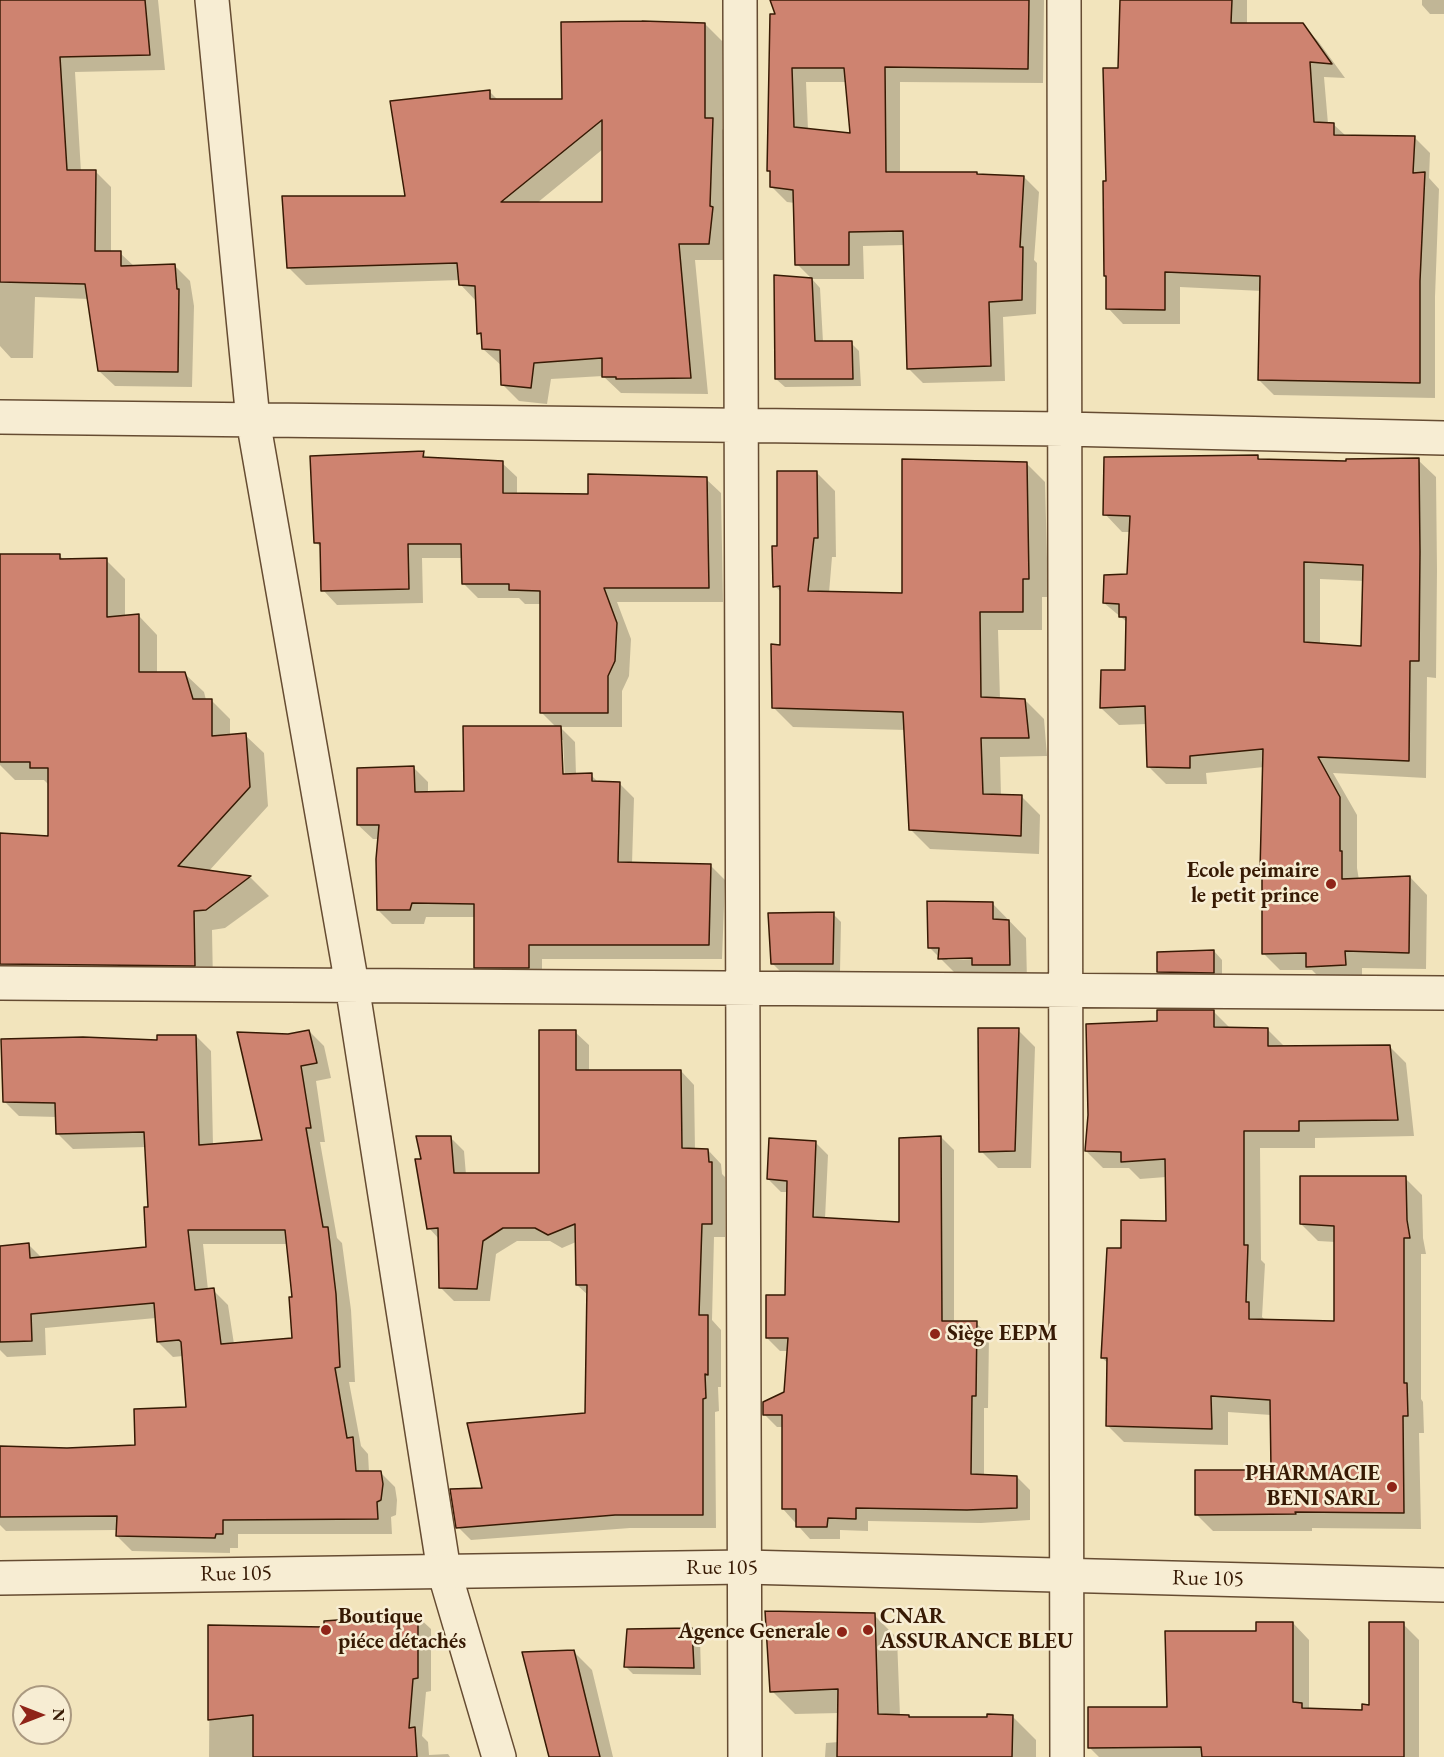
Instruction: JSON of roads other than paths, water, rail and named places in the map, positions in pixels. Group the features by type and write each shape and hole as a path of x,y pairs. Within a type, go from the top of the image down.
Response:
{"street":[{"path":"212,0 253,420 352,986 444,1571 499,1757"},
{"path":"740,0 745,1757"},
{"path":"1064,0 1067,1757"},
{"path":"0,417 1064,429 1444,438"},
{"path":"0,983 1444,993"},
{"name":"Rue 105","path":"0,1578 745,1567 1444,1585"}],"place":[{"name":"Ecole peimaire le petit prince","path":"1331,884"},
{"name":"Siège EEPM","path":"935,1334"},
{"name":"PHARMACIE BENI SARL","path":"1392,1487"},
{"name":"Boutique piéce détachés","path":"326,1630"},
{"name":"CNAR ASSURANCE BLEU","path":"868,1630"},
{"name":"Agence Generale","path":"842,1632"}]}
